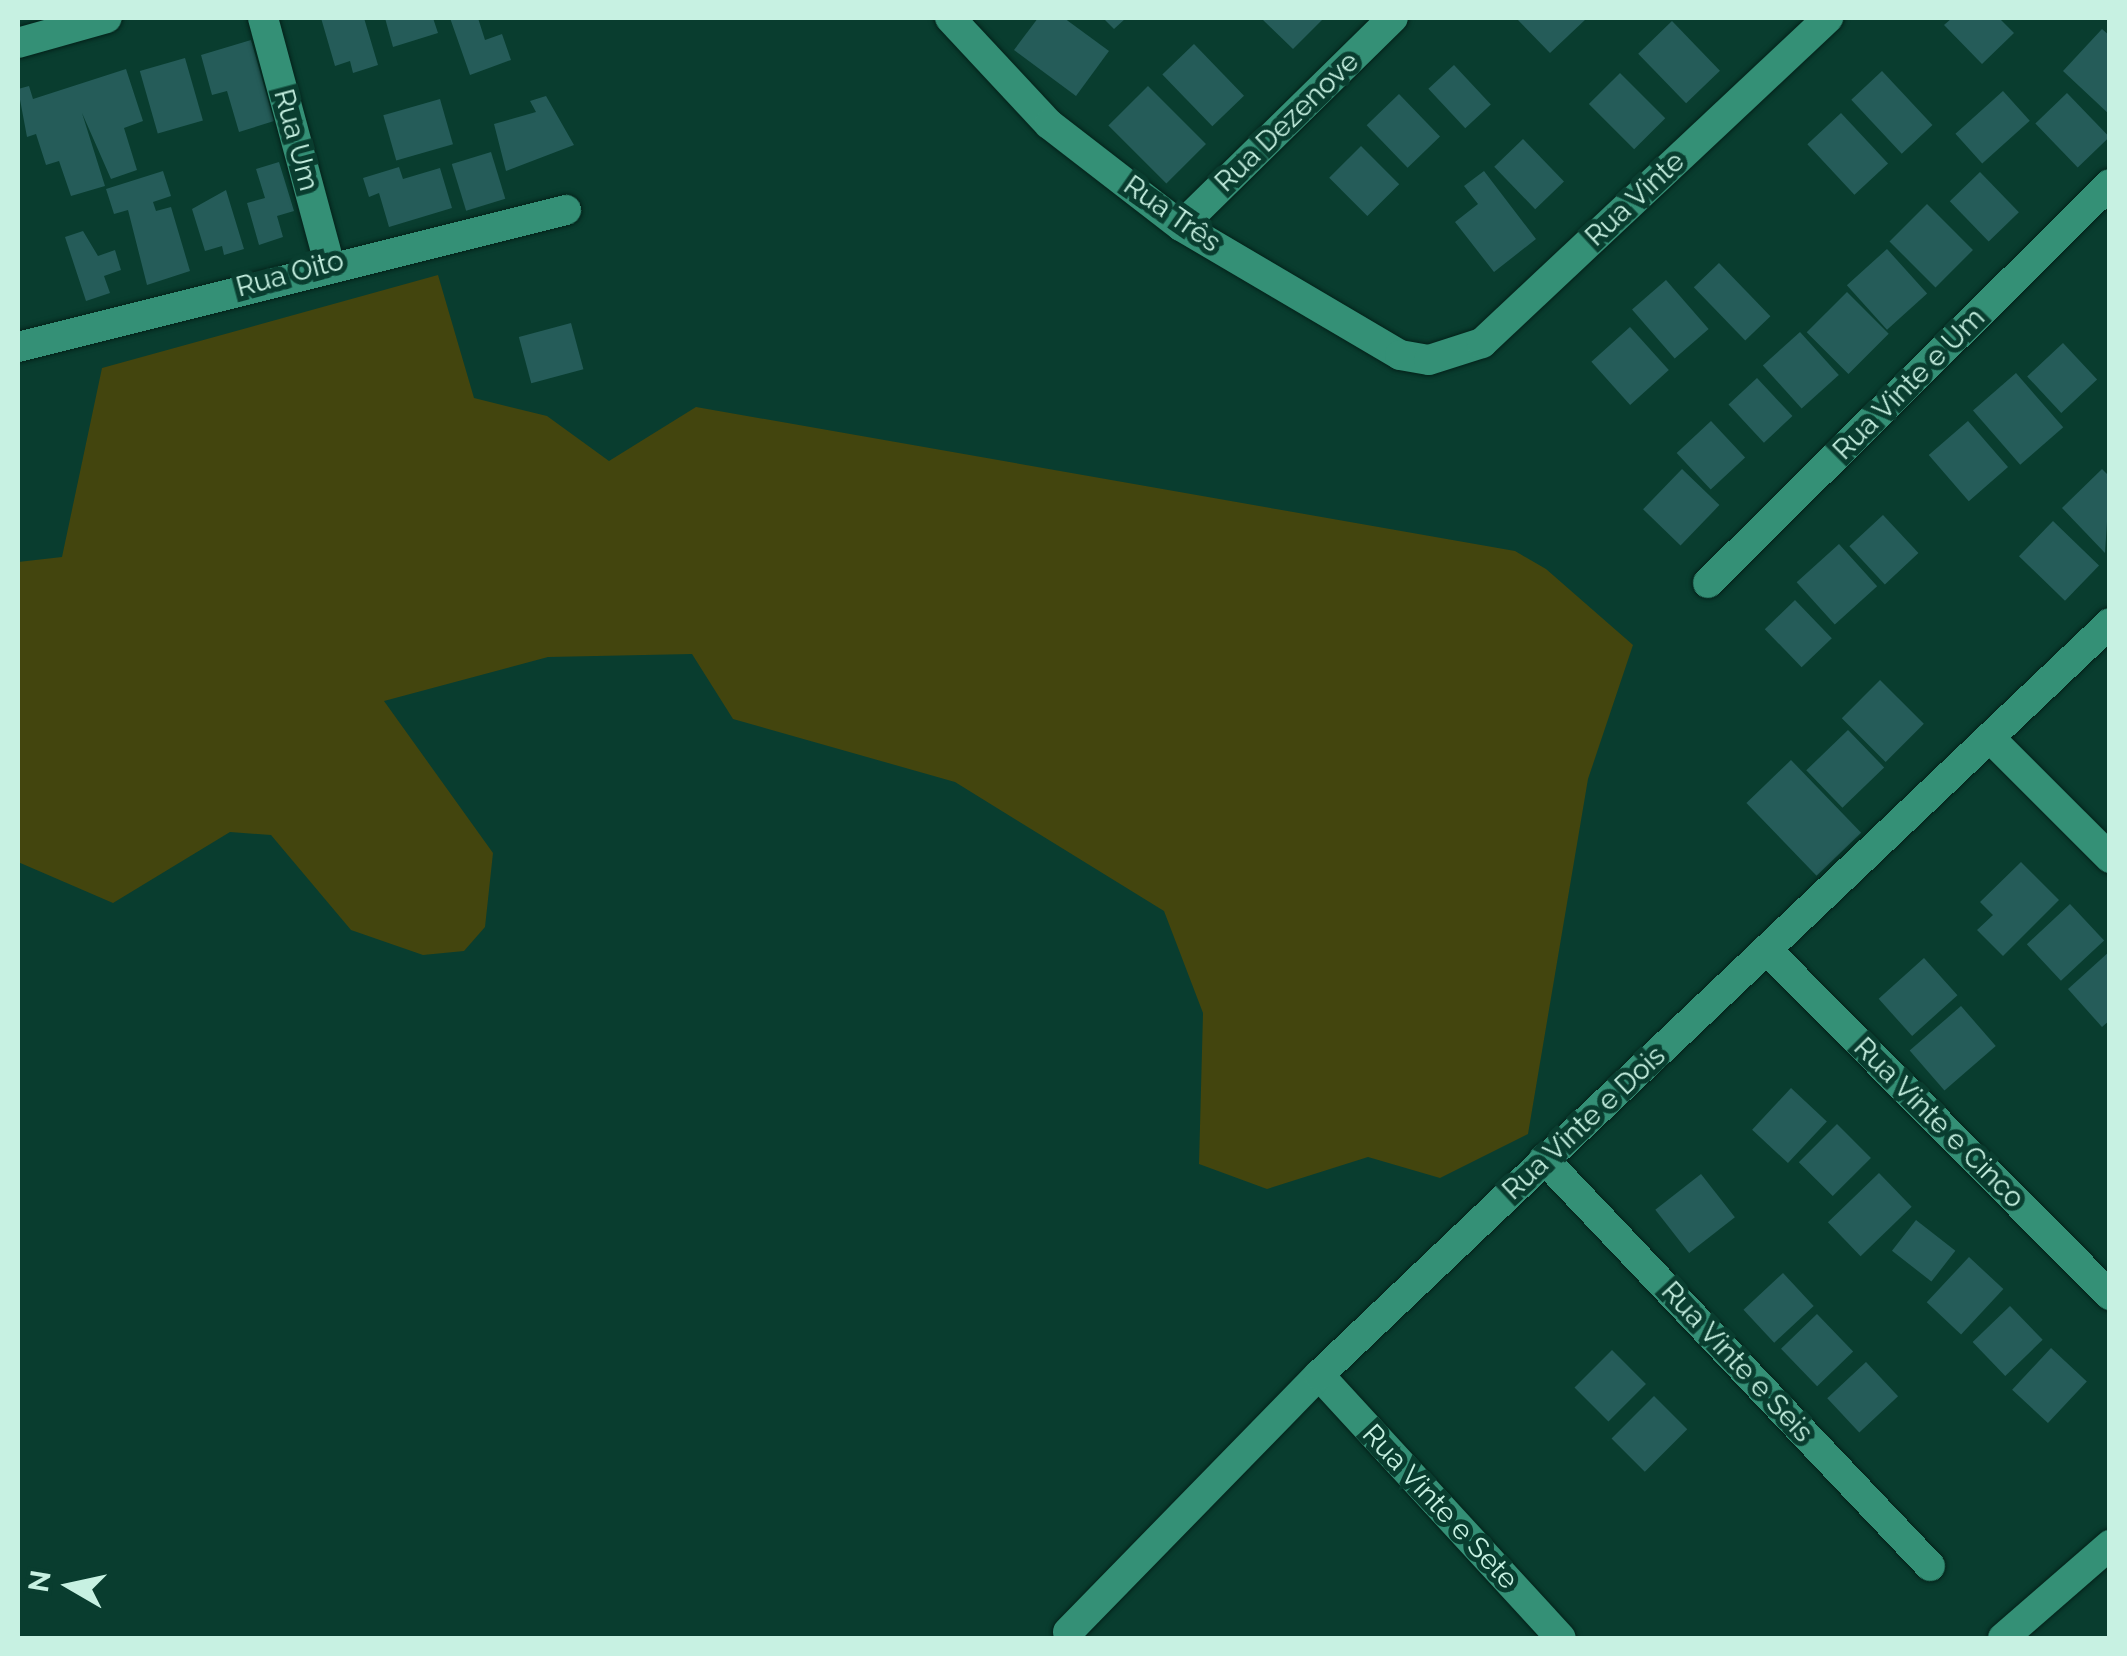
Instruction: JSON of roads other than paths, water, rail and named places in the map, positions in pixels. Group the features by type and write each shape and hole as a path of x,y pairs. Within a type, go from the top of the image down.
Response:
{"street":[{"path":"18,43 107,18"},
{"name":"Rua Um","path":"263,18 329,262"},
{"name":"Rua Três","path":"951,18 1049,124 1181,226 1400,355 1429,360"},
{"name":"Rua Dezenove","path":"1181,226 1393,18"},
{"name":"Rua Vinte","path":"1429,360 1482,343 1828,18"},
{"name":"Rua Vinte e Um","path":"1708,582 2110,184"},
{"name":"Rua Oito","path":"18,347 329,262 566,210"},
{"name":"Rua Vinte e Dois","path":"1068,1632 1319,1375 1992,740 2110,623"},
{"path":"1992,740 2110,858"},
{"name":"Rua Vinte e Cinco","path":"1768,952 2110,1295"},
{"name":"Rua Vinte e Seis","path":"1544,1159 1930,1566"},
{"name":"Rua Vinte e Sete","path":"1319,1375 1561,1638"},
{"path":"2002,1638 2110,1545"}]}
